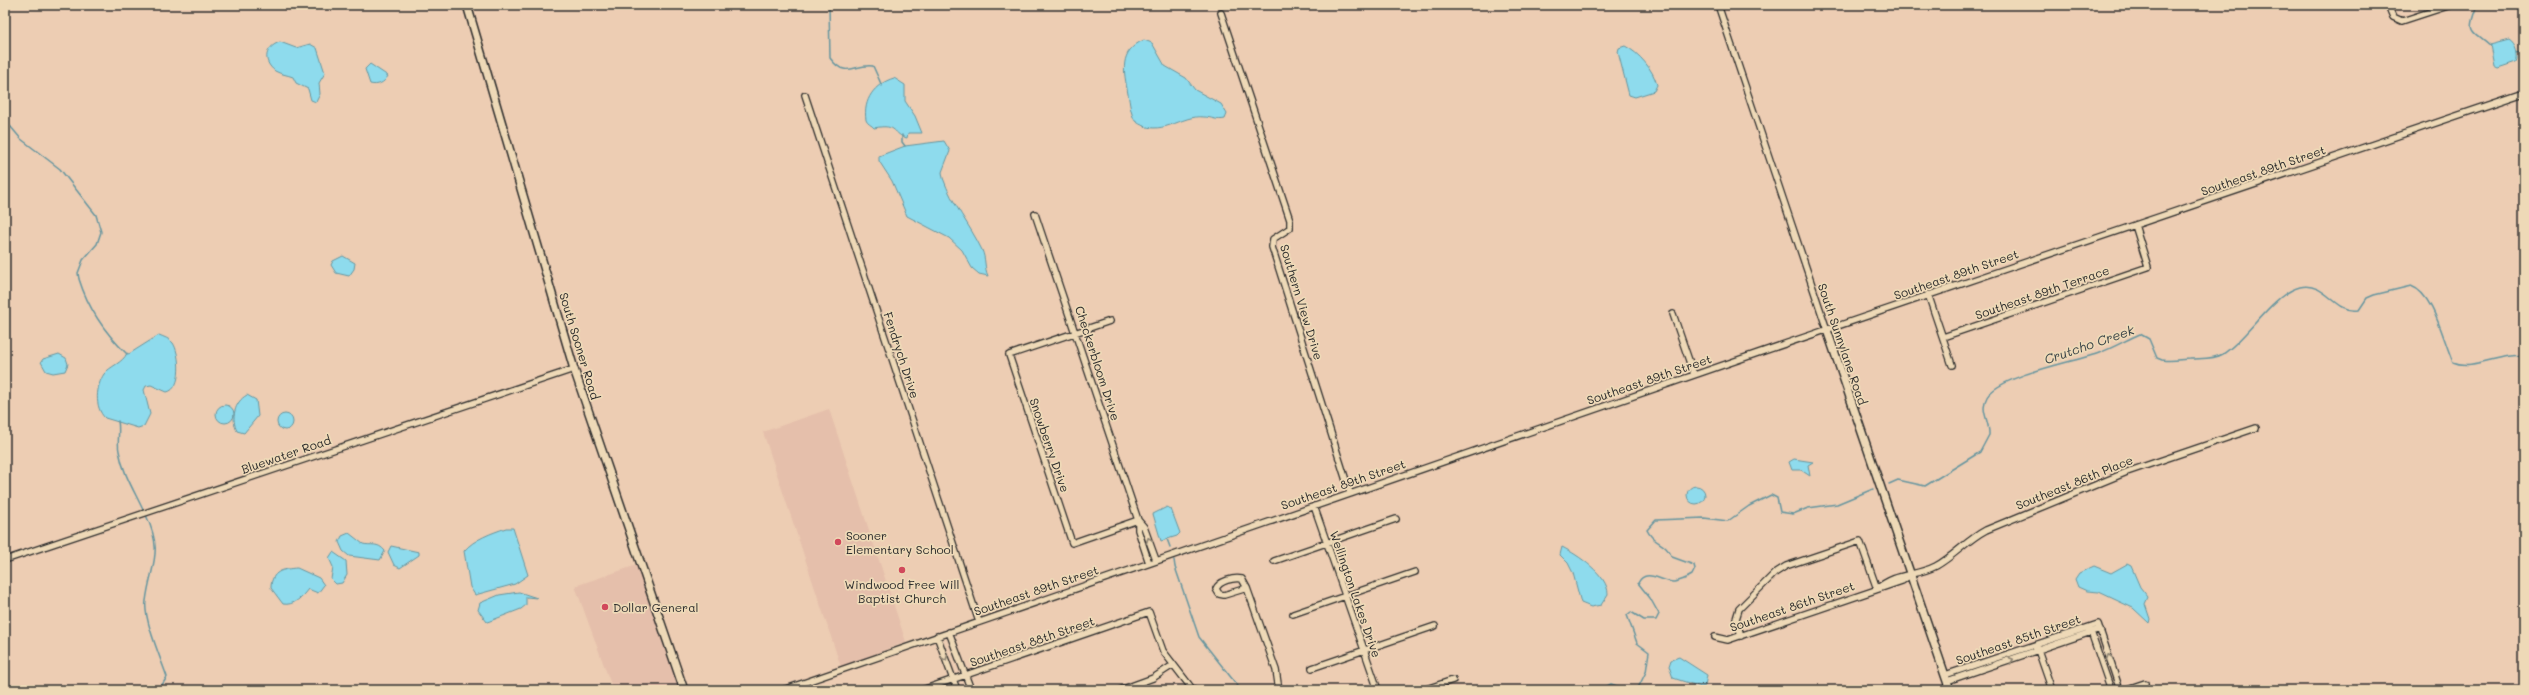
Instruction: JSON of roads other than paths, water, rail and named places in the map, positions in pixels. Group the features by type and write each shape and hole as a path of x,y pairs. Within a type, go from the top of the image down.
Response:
{"main road":[{"name":"South Sooner Road","path":"467,5 574,368 684,690"},
{"name":"South Sunnylane Road","path":"1827,330 1950,690"}],"street":[{"name":"South Sunnylane Road","path":"1718,5 1827,330"},
{"path":"2388,5 2393,17 2398,20 2408,20 2451,5"},
{"name":"Southern View Drive","path":"1221,13 1290,220 1290,228 1275,236 1272,247 1350,493"},
{"name":"Southeast 89th Street","path":"783,690 1928,294 2524,92"},
{"name":"Fendrych Drive","path":"805,95 979,622"},
{"name":"Checkerbloom Drive","path":"1035,214 1138,520 1138,530 1149,563"},
{"name":"Southeast 89th Terrace","path":"1943,337 2148,267 2135,225"},
{"path":"1928,294 1952,365"},
{"path":"1673,314 1694,375"},
{"path":"1076,333 1110,321"},
{"name":"Snowberry Drive","path":"1076,333 1008,355 1072,543 1138,520"},
{"name":"Bluewater Road","path":"5,560 574,368"},
{"name":"Southeast 86th Place","path":"1911,575 1937,565 1967,541 1986,530 2127,472 2256,428"},
{"name":"Wellington Lakes Drive","path":"1314,506 1378,690"},
{"path":"1274,561 1396,519"},
{"name":"Checkerbloom Drive","path":"1138,520 1144,527 1156,560"},
{"path":"1740,636 1736,619 1739,609 1775,573 1786,566 1860,541 1877,589"},
{"path":"1293,614 1415,572"},
{"name":"Southeast 86th Street","path":"1715,637 1728,640 1902,581 1911,575"},
{"path":"1247,588 1221,595 1216,589 1222,583 1239,578 1242,579 1247,588 1276,670 1280,690"},
{"name":"Southeast 88th Street","path":"922,690 1149,612 1161,648 1173,665"},
{"path":"1312,668 1435,626"},
{"name":"Southeast 85th Street","path":"1946,678 1994,662 2038,650 2099,626 2120,690"},
{"path":"2090,630 2111,690"},
{"name":"Southeast 85th Street","path":"1994,662 2036,644 2090,630"},
{"path":"948,632 971,690"},
{"path":"937,636 957,690"},
{"path":"2036,644 2052,690"},
{"path":"1120,690 1153,678 1173,665 1194,690"},
{"path":"1423,690 1453,680"},
{"path":"2124,690 2145,683"}],"water":[{"path":"1144,40 1152,43 1165,66 1186,78 1195,90 1221,104 1227,114 1225,119 1219,120 1207,117 1195,117 1170,125 1153,128 1144,126 1135,121 1131,111 1124,70 1126,56 1130,50"},
{"path":"2509,40 2516,50 2516,62 2498,68 2494,66 2490,45"},
{"path":"280,42 296,48 310,44 317,48 325,73 319,83 320,94 316,102 311,100 308,89 296,83 293,77 275,71 268,63 268,51 275,44"},
{"path":"1625,46 1640,57 1649,67 1657,85 1654,91 1635,97 1629,95 1618,52 1619,48"},
{"path":"370,64 388,76 383,82 376,85 370,84 365,69"},
{"path":"894,78 905,85 905,101 915,116 922,133 908,133 907,138 902,137 888,127 874,128 866,120 866,106 871,94 881,84"},
{"path":"944,141 950,151 942,172 943,178 951,197 982,250 988,276 979,274 972,268 962,250 949,238 907,216 892,181 879,161 879,156 905,146"},
{"path":"343,256 355,263 354,269 349,276 336,273 331,265 333,261"},
{"path":"159,335 170,340 175,348 179,370 176,384 167,392 151,385 146,386 144,390 150,414 144,426 138,428 105,418 99,408 97,396 99,384 104,374 120,362 127,353 129,354"},
{"path":"59,354 66,358 68,364 65,371 53,373 46,371 41,362 43,359"},
{"path":"247,395 256,400 258,416 244,433 237,431 234,416 239,402"},
{"path":"225,405 231,408 234,414 231,420 225,423 219,420 216,414 219,408"},
{"path":"285,414 291,416 293,422 291,428 285,430 279,428 277,422 279,416"},
{"path":"1794,459 1813,462 1808,465 1810,476 1801,470 1792,470 1789,462"},
{"path":"1696,486 1702,489 1705,495 1702,501 1696,504 1690,501 1687,495 1690,489"},
{"path":"1167,507 1171,509 1180,533 1177,536 1161,541 1153,514"},
{"path":"506,528 513,528 528,575 515,584 475,595 470,587 464,551 478,540"},
{"path":"349,533 363,544 380,546 385,551 380,560 349,556 343,551 339,542 342,536"},
{"path":"391,546 419,552 419,555 400,568 394,565 388,552"},
{"path":"1562,547 1584,560 1603,580 1607,587 1608,594 1601,605 1591,607 1581,603 1573,573 1568,563 1560,555"},
{"path":"333,552 346,561 347,575 342,583 336,584 331,579 333,567 329,558"},
{"path":"2127,564 2131,566 2140,587 2148,597 2145,604 2150,619 2149,623 2133,608 2099,592 2087,591 2078,587 2075,579 2079,573 2094,566 2111,573"},
{"path":"297,568 319,578 324,585 318,593 308,589 300,598 291,604 283,604 271,588 273,578 276,574 283,570"},
{"path":"519,592 537,598 526,597 526,605 521,609 487,622 478,610 480,603 499,595"},
{"path":"1679,657 1707,675 1705,686 1701,687 1673,678 1669,666 1671,660"}],"waterway":[{"path":"829,5 830,58 836,65 846,69 873,66 882,86"},
{"path":"2436,5 2440,6"},
{"path":"2448,8 2466,6 2477,8 2472,27 2476,34 2491,46"},
{"path":"2517,53 2524,50"},
{"path":"5,120 21,139 60,169 96,215 101,232 97,244 83,260 78,273 79,279 87,300 98,320 111,338 127,354"},
{"path":"902,135 902,142 905,146"},
{"name":"Crutcho Creek","path":"1889,484 1898,480 1925,486 1980,452 1989,435 1984,411 1985,402 1987,397 1995,389 2006,382 2038,370 2088,357 2140,334 2149,339 2157,358 2162,360 2173,361 2219,356 2242,338 2280,298 2290,291 2300,287 2309,286 2317,289 2343,307 2351,310 2359,310 2367,298 2411,286 2426,298 2432,308 2453,362 2469,364 2515,355 2524,356"},
{"path":"118,421 118,448 121,459 126,475 144,512"},
{"name":"Crutcho Creek","path":"1637,690 1646,672 1649,652 1637,643 1627,615 1631,612 1644,620 1656,620 1659,614 1650,598 1638,583 1641,578 1645,576 1676,582 1692,575 1695,569 1694,565 1672,557 1666,548 1650,535 1647,530 1656,520 1704,518 1728,521 1749,506 1771,495 1777,498 1780,512 1793,514 1808,508 1837,504 1873,489"},
{"path":"146,515 151,528 155,549 155,558 146,601 147,618 167,677 162,685 154,690"},
{"path":"1167,539 1170,547"},
{"path":"1174,560 1175,567 1199,637 1241,690"},
{"name":"Crutcho Creek","path":"1600,690 1611,684 1629,690"}],"place":[{"name":"Sooner Elementary School","path":"838,542"},
{"name":"Windwood Free Will Baptist Church","path":"902,570"},
{"name":"Dollar General","path":"605,607"}]}
